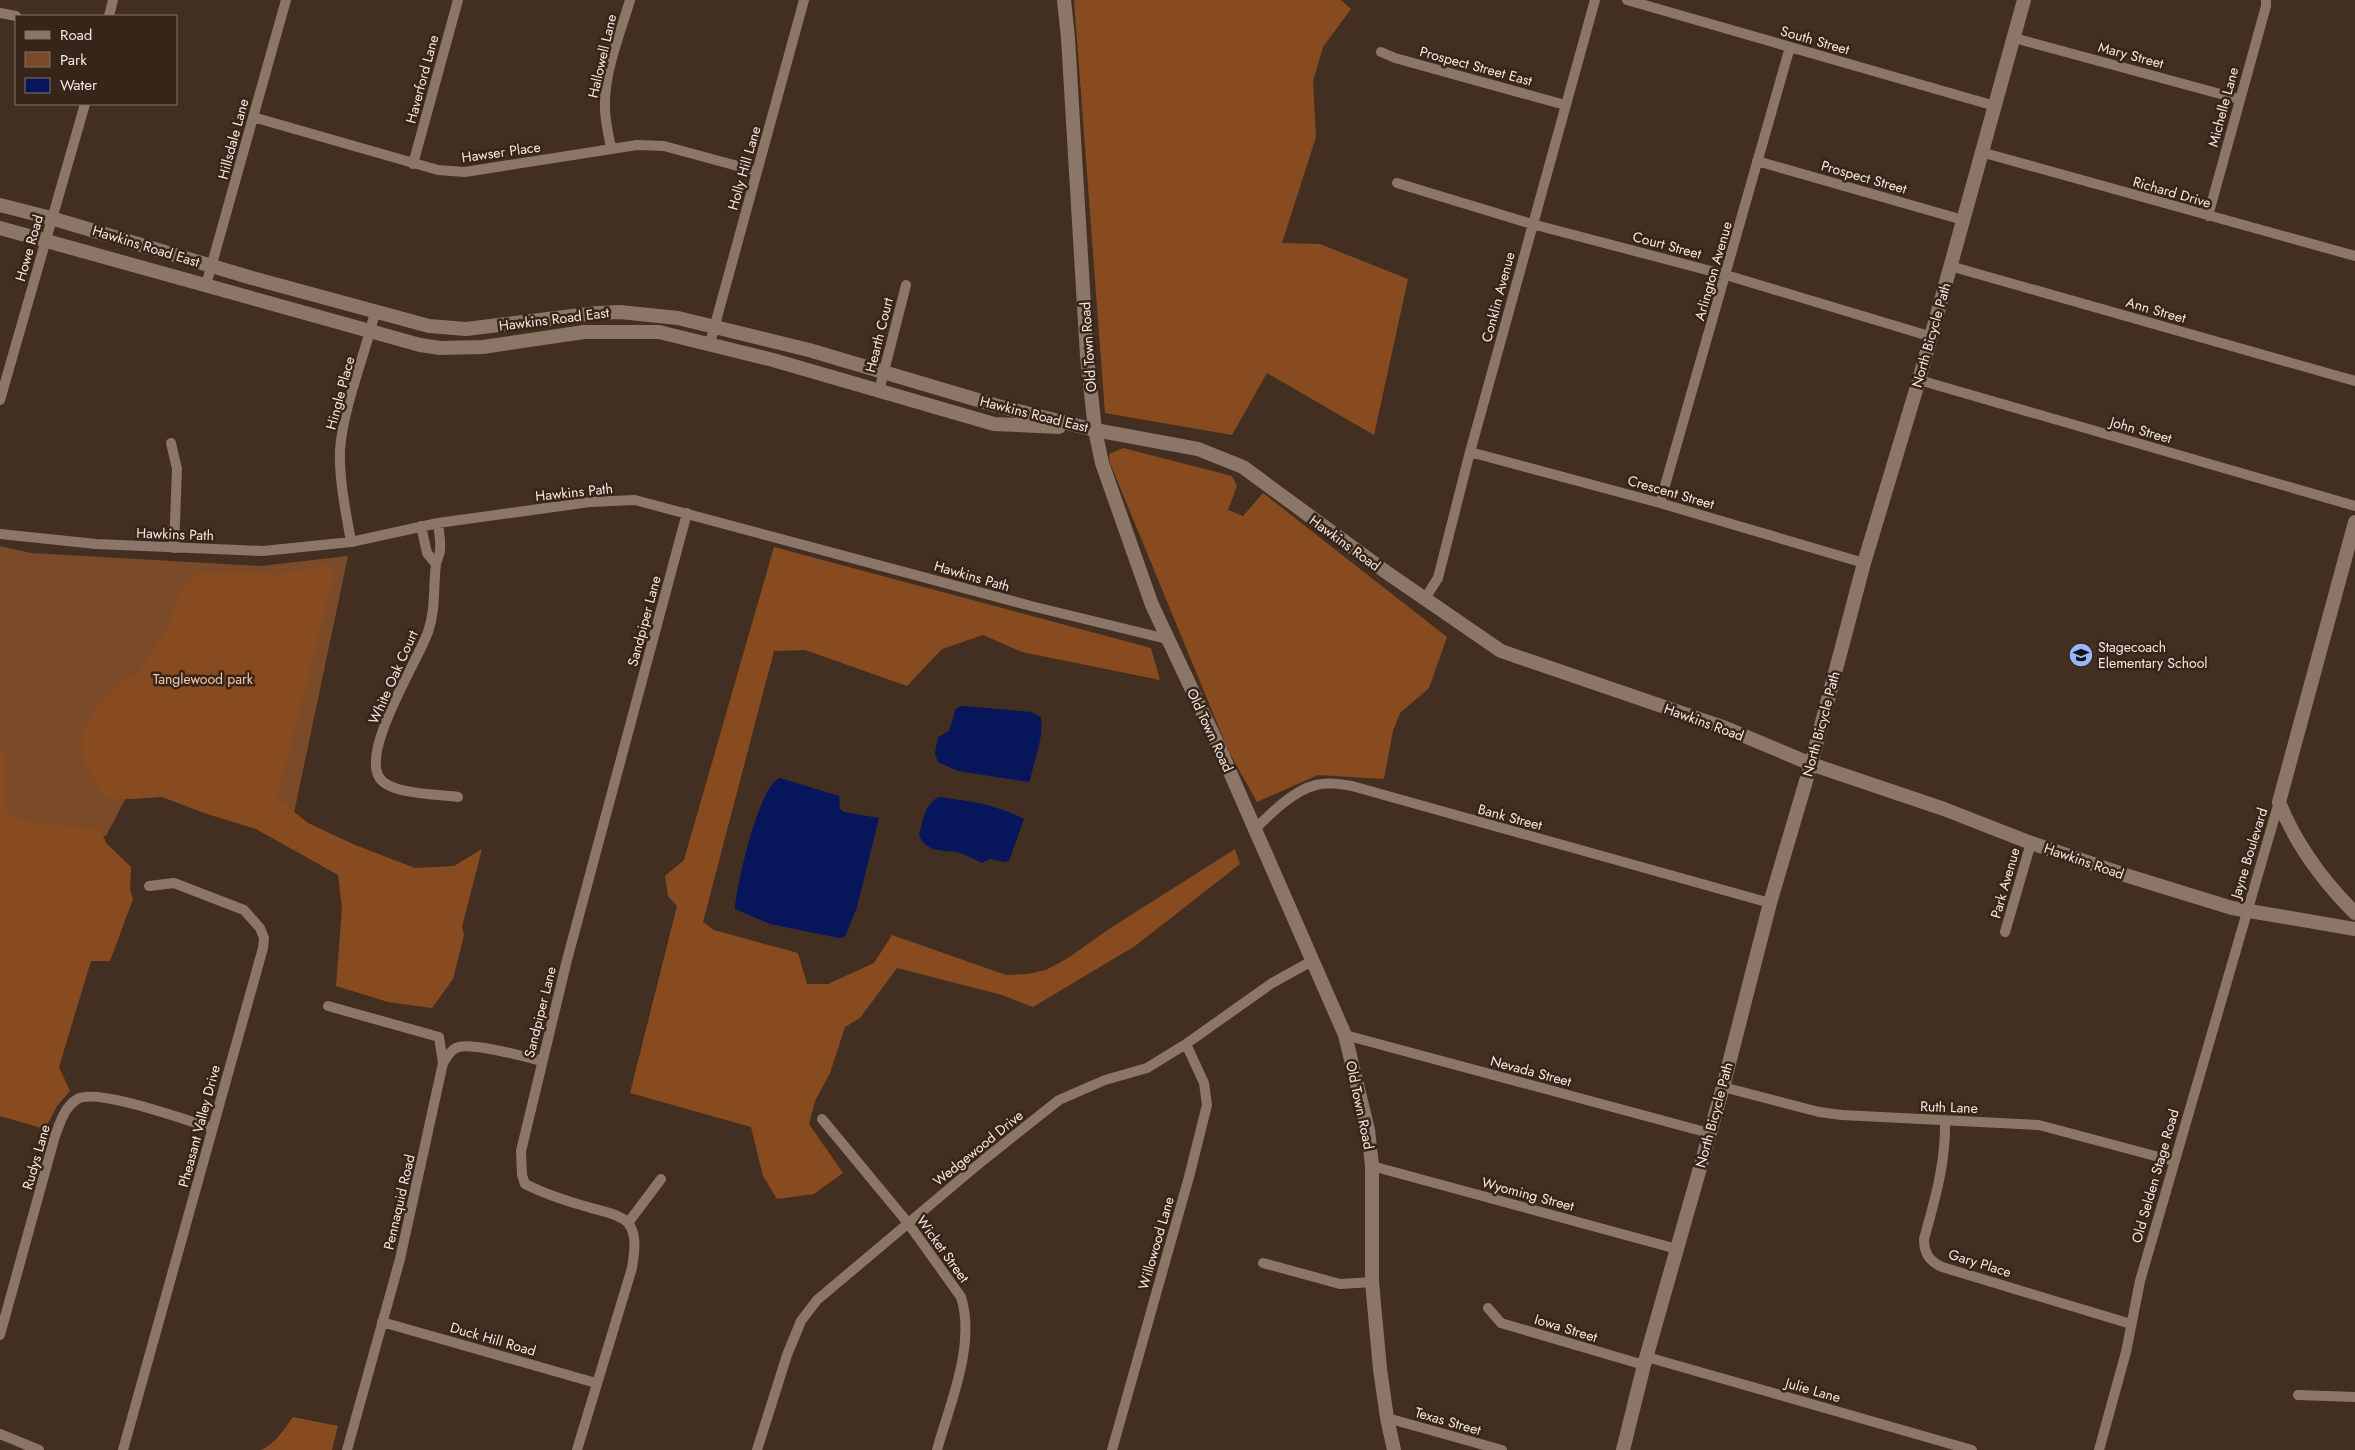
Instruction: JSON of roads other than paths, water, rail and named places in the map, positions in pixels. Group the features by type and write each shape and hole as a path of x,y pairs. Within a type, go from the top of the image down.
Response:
{"street":[{"path":"109,15 114,0"},
{"name":"Hillsdale Lane","path":"206,285 286,0"},
{"name":"Haverford Lane","path":"414,164 458,0"},
{"name":"Hallowell Lane","path":"611,148 605,118 604,100 630,0"},
{"name":"Holly Hill Lane","path":"710,343 804,0"},
{"name":"Old Town Road","path":"1064,0 1068,38 1087,356 1095,430 1111,492 1152,604 1219,747 1345,1035 1368,1130 1372,1166 1372,1282 1387,1418 1394,1450"},
{"name":"Conklin Avenue","path":"1424,600 1438,578 1470,452 1594,0"},
{"name":"South Street","path":"1627,0 1995,106"},
{"name":"North Bicycle Path","path":"1624,1450 1645,1361 1722,1087 1770,903 1811,764 1864,563 1919,380 1929,336 2024,0"},
{"name":"Michelle Lane","path":"2208,216 2266,3"},
{"path":"0,13 15,16"},
{"name":"Mary Street","path":"2014,38 2240,99"},
{"name":"Arlington Avenue","path":"1660,503 1790,47"},
{"name":"Prospect Street East","path":"1381,52 1395,58 1565,104"},
{"name":"Howe Road","path":"0,400 85,105"},
{"name":"Hawser Place","path":"253,117 438,170 465,172 514,166 637,145 664,146 756,171"},
{"name":"Richard Drive","path":"1981,152 2355,256"},
{"name":"Prospect Street","path":"1757,161 1963,220"},
{"name":"Court Street","path":"1397,183 1532,224 1726,275 1929,336"},
{"name":"Hawkins Road East","path":"0,205 375,312 445,328 466,329 597,313 620,312 658,315 714,325 883,371 998,406 1095,430"},
{"name":"Hawkins Road East","path":"0,228 420,345 440,348 504,344 584,332 659,332 710,343 994,424 1095,430"},
{"name":"Ann Street","path":"1950,266 2355,381"},
{"name":"Hearth Court","path":"879,391 906,285"},
{"name":"Hingle Place","path":"351,542 342,488 340,450 344,421 375,312"},
{"name":"John Street","path":"1919,380 2355,506"},
{"name":"Hawkins Road","path":"1095,430 1198,449 1242,466 1424,600 1501,651 1723,727 1811,764 1944,809 2031,843 2125,875 2246,912 2355,929"},
{"path":"171,443 177,469 174,548"},
{"name":"Crescent Street","path":"1470,452 1660,503 1864,563"},
{"name":"Hawkins Path","path":"0,534 96,544 263,551 351,542 438,523 590,502 635,500 1030,606 1167,639"},
{"name":"Sandpiper Lane","path":"628,1223 614,1215 553,1196 525,1184 522,1175 521,1151 567,960 687,513"},
{"path":"2355,522 2279,802 2290,829 2315,869 2355,913"},
{"name":"White Oak Court","path":"438,523 440,551 436,564 435,600 428,631 389,713 376,760 378,776 386,784 402,791 458,797"},
{"name":"White Oak Court","path":"421,526 427,553 436,564"},
{"name":"Bank Street","path":"1255,829 1295,796 1315,785 1334,783 1352,786 1770,903"},
{"name":"Jayne Boulevard","path":"2246,912 2279,802"},
{"name":"Park Avenue","path":"2006,932 2031,843"},
{"name":"Pheasant Valley Drive","path":"123,1450 174,1272 264,938 260,928 244,910 174,883 149,886"},
{"name":"Old Selden Stage Road","path":"2099,1450 2126,1352 2140,1281 2246,912"},
{"name":"Wedgewood Drive","path":"757,1450 787,1355 801,1321 817,1300 1059,1100 1105,1080 1147,1068 1186,1044 1272,983 1312,960"},
{"path":"328,1006 439,1037 443,1063"},
{"name":"Nevada Street","path":"1345,1035 1709,1133"},
{"name":"Willowood Lane","path":"1112,1450 1189,1177 1207,1105 1204,1083 1186,1044"},
{"path":"443,1063 456,1047 479,1047 542,1061"},
{"name":"Pennaquid Road","path":"347,1450 400,1259 443,1063"},
{"name":"Ruth Lane","path":"1722,1087 1834,1114 2039,1125 2174,1161"},
{"name":"Rudys Lane","path":"0,1334 55,1136 65,1111 76,1099 94,1096 113,1099 212,1128"},
{"name":"Wicket Street","path":"822,1119 908,1223 961,1297 965,1311 966,1346 938,1450"},
{"name":"Gary Place","path":"1945,1120 1946,1147 1924,1239 1924,1247 1929,1258 1942,1267 2131,1324"},
{"name":"Wyoming Street","path":"1372,1166 1677,1249"},
{"path":"577,1450 632,1268 635,1250 634,1236 628,1223 661,1179"},
{"path":"1263,1263 1340,1284 1372,1282"},
{"name":"Iowa Street","path":"1488,1308 1501,1323 1645,1361"},
{"name":"Duck Hill Road","path":"382,1322 596,1383"},
{"name":"Julie Lane","path":"1645,1361 1972,1450"},
{"path":"2298,1395 2355,1397"},
{"name":"Texas Street","path":"1387,1418 1502,1450"},
{"path":"0,1434 39,1450"}],"water":[{"path":"962,706 1031,712 1041,717 1040,741 1028,782 958,771 938,762 935,753 938,737 949,731 956,708"},
{"path":"780,778 839,796 840,809 844,812 879,818 857,907 845,937 839,938 770,924 735,909 744,859 757,816 772,784"},
{"path":"940,797 994,807 1024,819 1009,861 990,859 982,863 960,853 936,850 926,845 919,835 923,818 931,803"}],"place":[{"name":"Stagecoach Elementary School","path":"2081,655"}],"park label":[{"name":"Tanglewood park","path":"203,679"}]}
